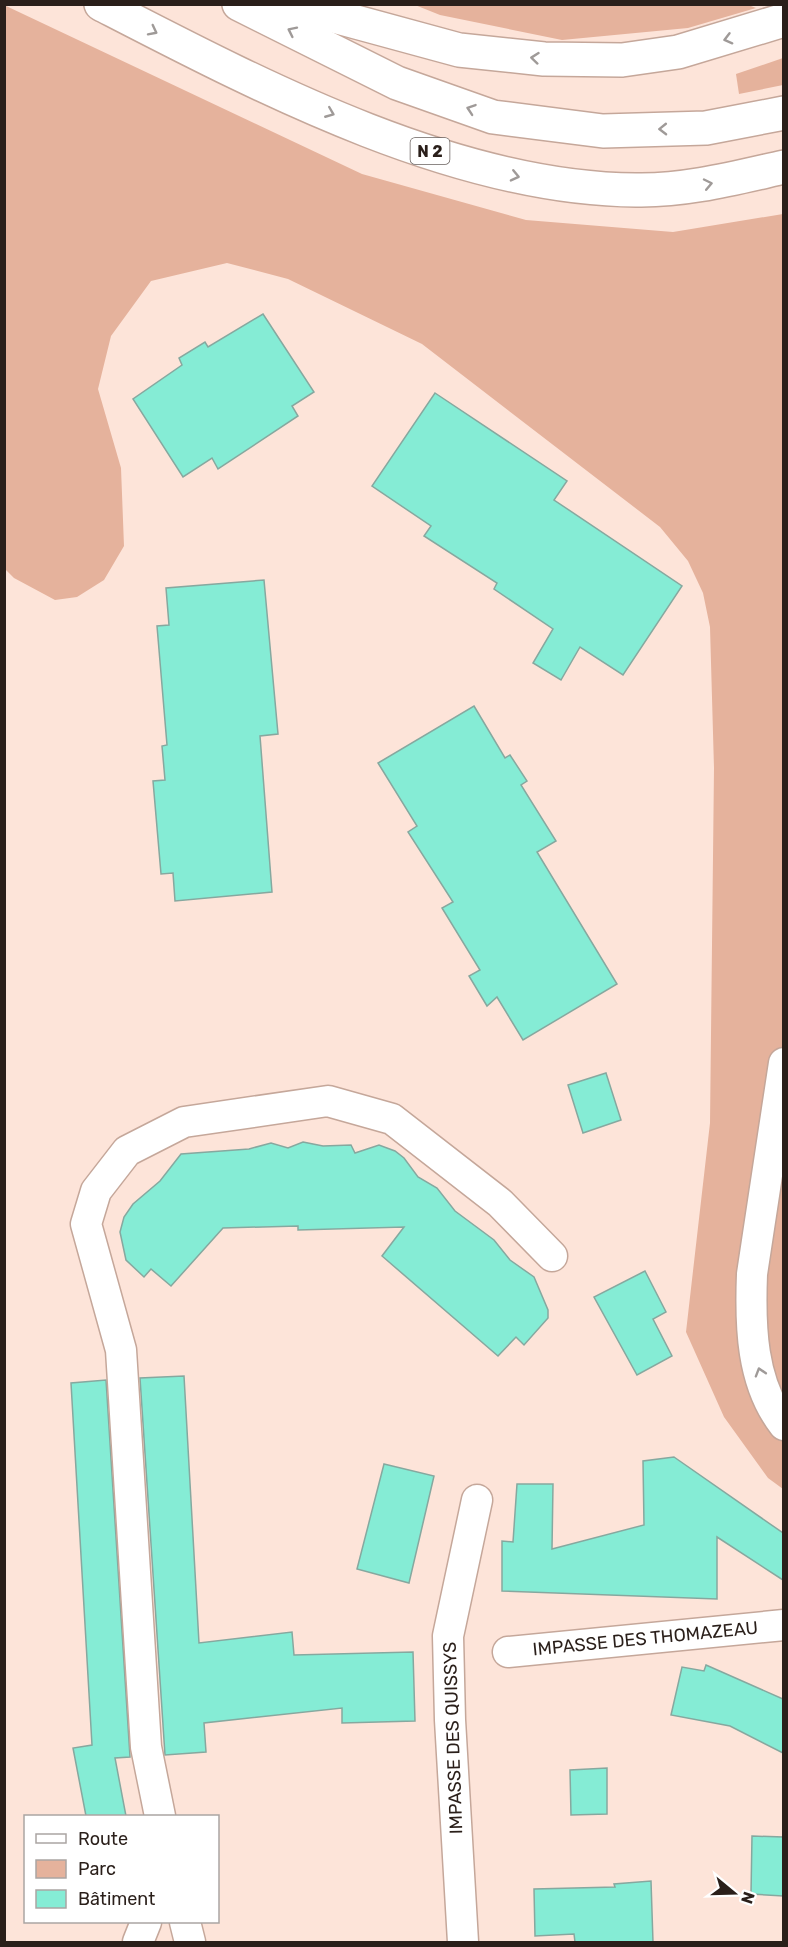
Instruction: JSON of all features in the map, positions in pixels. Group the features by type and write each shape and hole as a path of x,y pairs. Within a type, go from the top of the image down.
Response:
{"main road":[{"name":"N 2","path":"101,4 242,77 382,134 440,155 512,176 552,184 637,190 693,187 783,167"},
{"path":"239,4 397,83 494,117 603,130 706,128 783,113"},
{"path":"290,4 459,50 544,59 622,60 678,52 783,20"}],"street":[{"path":"783,1063 752,1274 752,1341 771,1405 783,1425"},
{"path":"160,1815 146,1748 121,1350 86,1224 96,1191 127,1151 184,1122 328,1101 392,1119 500,1203 552,1256"},
{"name":"IMPASSE DES QUISSYS","path":"463,1942 450,1720 448,1636 477,1500"},
{"name":"IMPASSE DES THOMAZEAU","path":"508,1652 783,1625"},
{"path":"138,1942 146,1923"},
{"path":"184,1923 190,1942"}],"green space":[{"path":"746,4 756,8 688,28 562,40 440,15 415,5"},
{"path":"4,5 362,174 526,220 673,232 783,214 783,1489 768,1478 724,1417 686,1332 710,1123 714,768 710,627 703,593 688,561 660,527 422,344 288,279 227,263 151,281 111,336 98,389 121,468 124,546 104,580 77,597 55,600 14,578 4,568"},
{"path":"783,58 783,85 739,94 736,74"}],"building":[{"path":"263,314 314,392 292,406 298,416 218,469 212,458 183,477 133,399 182,365 179,358 205,342 208,347"},
{"path":"435,393 567,481 554,500 682,586 623,675 580,647 561,680 533,663 553,629 494,589 497,583 424,536 431,526 372,486"},
{"path":"264,580 278,734 260,736 272,892 175,901 173,873 161,874 153,781 165,780 162,746 167,745 157,626 169,625 166,588"},
{"path":"474,706 505,758 510,755 527,781 521,785 556,841 537,852 617,984 523,1040 497,997 487,1006 469,976 480,970 442,908 453,902 408,832 417,826 378,763"},
{"path":"606,1073 621,1120 583,1133 568,1085"},
{"path":"303,1142 323,1146 351,1145 355,1153 379,1145 395,1151 404,1158 418,1177 437,1188 455,1211 494,1240 510,1260 534,1277 548,1310 548,1318 524,1345 516,1337 498,1356 382,1256 404,1227 298,1230 298,1226 223,1228 171,1286 151,1269 144,1277 126,1260 120,1232 124,1217 133,1204 160,1181 181,1154 249,1149 271,1143 288,1148"},
{"path":"645,1271 666,1312 653,1319 672,1356 637,1375 594,1297"},
{"path":"184,1376 199,1643 292,1632 294,1655 413,1652 415,1721 342,1723 342,1708 204,1723 206,1752 165,1755 140,1378"},
{"path":"106,1380 130,1757 115,1758 126,1815 86,1815 73,1748 92,1745 71,1383"},
{"path":"674,1457 783,1533 783,1580 717,1537 717,1599 502,1591 502,1541 513,1542 517,1484 553,1484 552,1549 644,1525 643,1461"},
{"path":"384,1464 434,1476 409,1583 357,1569"},
{"path":"706,1665 783,1699 783,1753 730,1726 671,1715 682,1667 704,1671"},
{"path":"607,1768 607,1814 571,1815 570,1770"},
{"path":"752,1836 783,1837 783,1896 751,1894"},
{"path":"651,1881 653,1942 575,1942 574,1934 535,1936 534,1889 615,1887 614,1884"}]}
